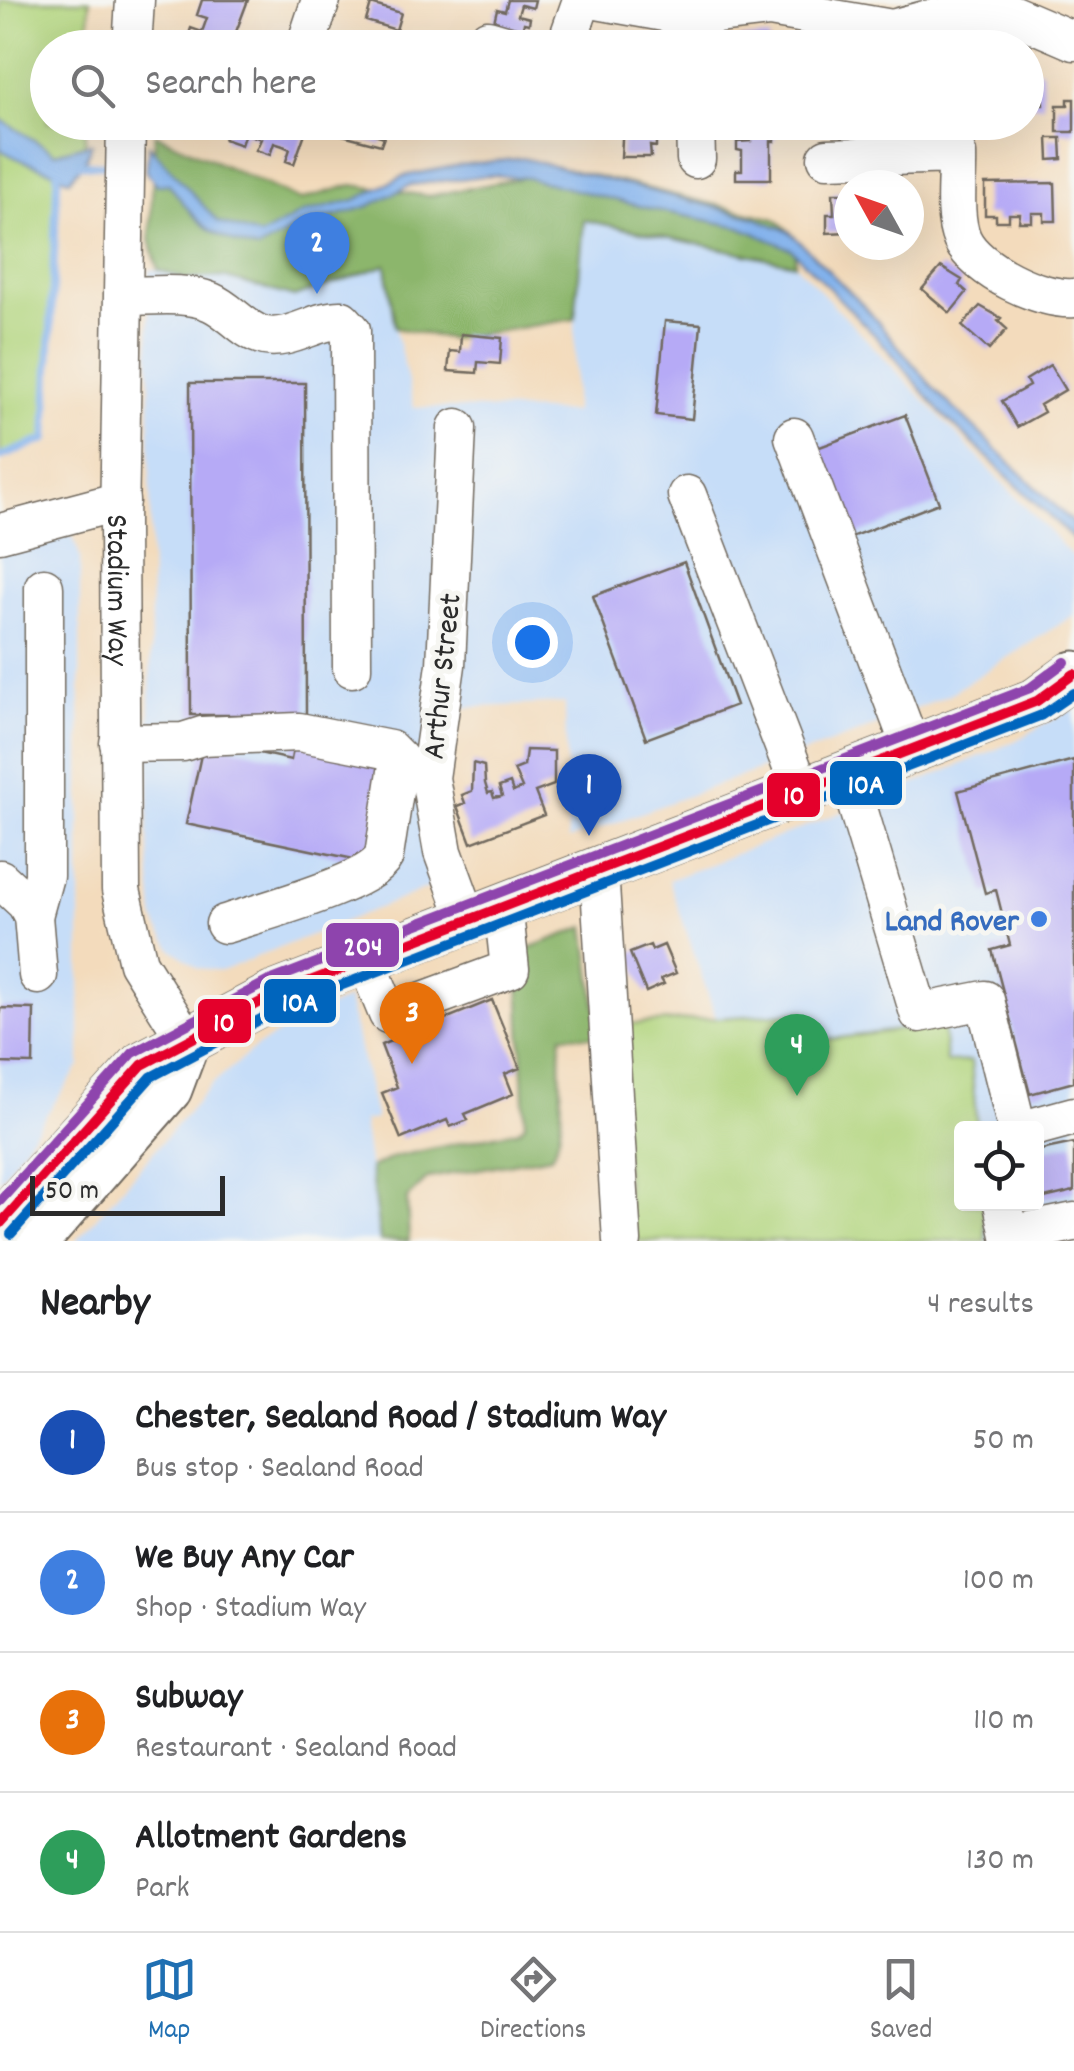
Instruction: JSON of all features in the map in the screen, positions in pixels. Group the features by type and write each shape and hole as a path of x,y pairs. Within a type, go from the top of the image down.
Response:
{"main road":[{"path":"0,1224 142,1065 274,995 912,750 1036,700 1074,674"},
{"path":"36,1241 169,1089 187,1041"}],"street":[{"path":"133,30 135,0"},
{"path":"311,30 321,0"},
{"path":"571,30 582,0"},
{"path":"597,0 687,30"},
{"path":"699,30 770,8 892,28 1004,6 1074,42"},
{"name":"Stadium Way","path":"126,140 120,501 120,890 138,963 187,1041"},
{"path":"826,158 957,154 958,190 946,231 1004,277 1060,300 1074,298"},
{"path":"125,296 180,296 212,302 265,336 288,334 332,319 342,320 351,330 352,668"},
{"name":"Arthur Street","path":"365,958 388,1014 510,969 484,912 443,852 430,778 446,665 457,428"},
{"path":"794,436 912,750"},
{"path":"687,495 802,793"},
{"path":"0,533 120,501"},
{"path":"38,975 33,916 44,876 44,587"},
{"path":"119,743 299,732 390,750 399,760 380,864 334,887 226,924"},
{"path":"390,750 398,740 411,739 435,750"},
{"path":"848,775 919,1013 985,1000 1015,1121"},
{"path":"600,869 622,1241"},
{"path":"0,879 26,903 33,916"},
{"path":"1044,1124 1074,1116"},
{"path":"1005,1211 1010,1236 1074,1222"}],"shaded area":[{"path":"583,220 795,264 1074,558 1074,615 948,695 855,734 568,840 565,703 432,709 438,884 221,971 198,968 172,949 159,930 154,916 148,837 149,269 186,279 223,277 294,297 387,265 395,328 414,407 574,412 575,319"},
{"path":"72,534 80,557 80,1066 0,1181 0,550"},
{"path":"1074,708 1074,1241 986,1241 984,1211 1044,1211 1044,1121 976,1121 970,1061 946,1063 808,1042 804,1012 716,1018 669,880 1013,742"},
{"path":"348,999 376,1119 363,1121 380,1241 76,1241 212,1084 256,1047 310,1015"}],"green space":[{"path":"0,0 90,0 89,30 30,30 30,140 85,140 85,144 58,164 46,439 0,457"},
{"path":"155,140 168,140 300,200 352,185 429,196 567,169 775,219 795,236 795,264 584,220 575,319 450,339 395,328 386,265 294,297 223,277 186,279 158,270 150,239"},
{"path":"585,927 600,1037 562,1035 560,1128 551,1156 428,1178 407,1198 409,1241 380,1241 370,1168 394,1157 519,1130 525,1124 518,952"},
{"path":"804,1012 809,1042 943,1024 946,1062 971,1061 976,1121 954,1121 954,1211 984,1211 986,1241 630,1241 615,1025"}],"water":[{"path":"0,119 55,153 92,143 86,159 69,180 0,149"},
{"path":"149,145 218,222 260,236 303,213 355,200 404,176 523,158 756,218 790,232 867,309 937,392 1074,524 1074,540 941,413 888,349 791,249 740,227 528,178 491,175 411,185 369,206 298,228 257,250 215,233 197,219 169,184 157,185 146,171"}],"building":[{"path":"202,0 248,0 237,30 203,30 207,18 197,15"},
{"path":"508,0 535,0 533,8 521,5 518,15 530,18 523,30 493,26 497,9 505,11"},
{"path":"371,4 401,13 396,30 366,21"},
{"path":"1068,99 1074,99 1074,132 1057,132 1057,105 1068,105"},
{"path":"1048,138 1061,138 1062,159 1049,160"},
{"path":"261,140 303,140 294,164 286,161 290,149 283,146 274,143 270,155 256,150"},
{"path":"622,140 656,140 656,147 650,146 651,157 621,157"},
{"path":"775,140 771,141 771,179 736,179 736,170 742,170 742,151 737,150 737,142"},
{"path":"1055,183 1056,221 1044,221 1044,213 1032,213 1032,222 1019,222 1020,214 1009,214 1009,221 996,221 996,215 985,215 985,184"},
{"path":"827,214 834,214 834,233 827,233"},
{"path":"941,267 962,280 959,285 967,292 950,313 922,289"},
{"path":"980,306 1001,318 998,321 1007,329 989,350 962,326"},
{"path":"665,321 701,324 692,419 656,415"},
{"path":"461,334 502,338 500,364 478,362 477,373 448,371 450,351 460,352"},
{"path":"1050,365 1065,390 1040,405 1044,412 1017,427 1002,401 1029,386 1026,380"},
{"path":"190,383 305,383 306,715 191,715"},
{"path":"905,415 939,503 851,537 817,448"},
{"path":"684,562 736,705 646,739 593,596"},
{"path":"204,741 291,760 294,742 389,763 368,862 186,824"},
{"path":"526,750 554,751 554,785 535,792 544,815 471,843 457,806 465,803 462,795 472,791 473,763 484,766 488,793 492,792 494,798 502,796 499,787 510,783 513,792 522,788 514,770 524,766"},
{"name":"Land Rover","path":"1074,760 1074,1082 1030,1094 992,950 1010,945 996,890 985,893 958,791"},
{"path":"650,945 652,950 664,945 676,973 646,992 630,953"},
{"path":"492,1000 520,1068 505,1074 513,1094 465,1114 468,1120 450,1127 447,1120 401,1139 382,1093 397,1087 381,1045"},
{"path":"0,1008 34,1009 33,1064 0,1063"},
{"path":"1074,1143 1074,1191 1044,1198 1044,1149"}],"waterway":[{"path":"0,457 46,439 58,163"},
{"path":"72,164 113,165"}],"transit line":[{"name":"204","path":"0,1201 133,1053 267,982 1030,688 1065,662"},
{"name":"10","path":"0,1224 142,1065 274,995 1037,701 1074,674"},
{"name":"10A","path":"11,1234 151,1077 280,1009 1042,715 1074,693"}],"place":[{"name":"We Buy Any Car","path":"317,294"},
{"name":"Chester, Sealand Road / Stadium Way","path":"589,836"},
{"name":"Land Rover","path":"1039,919"},
{"name":"Subway","path":"412,1064"},
{"name":"Allotment Gardens","path":"797,1096"}]}
